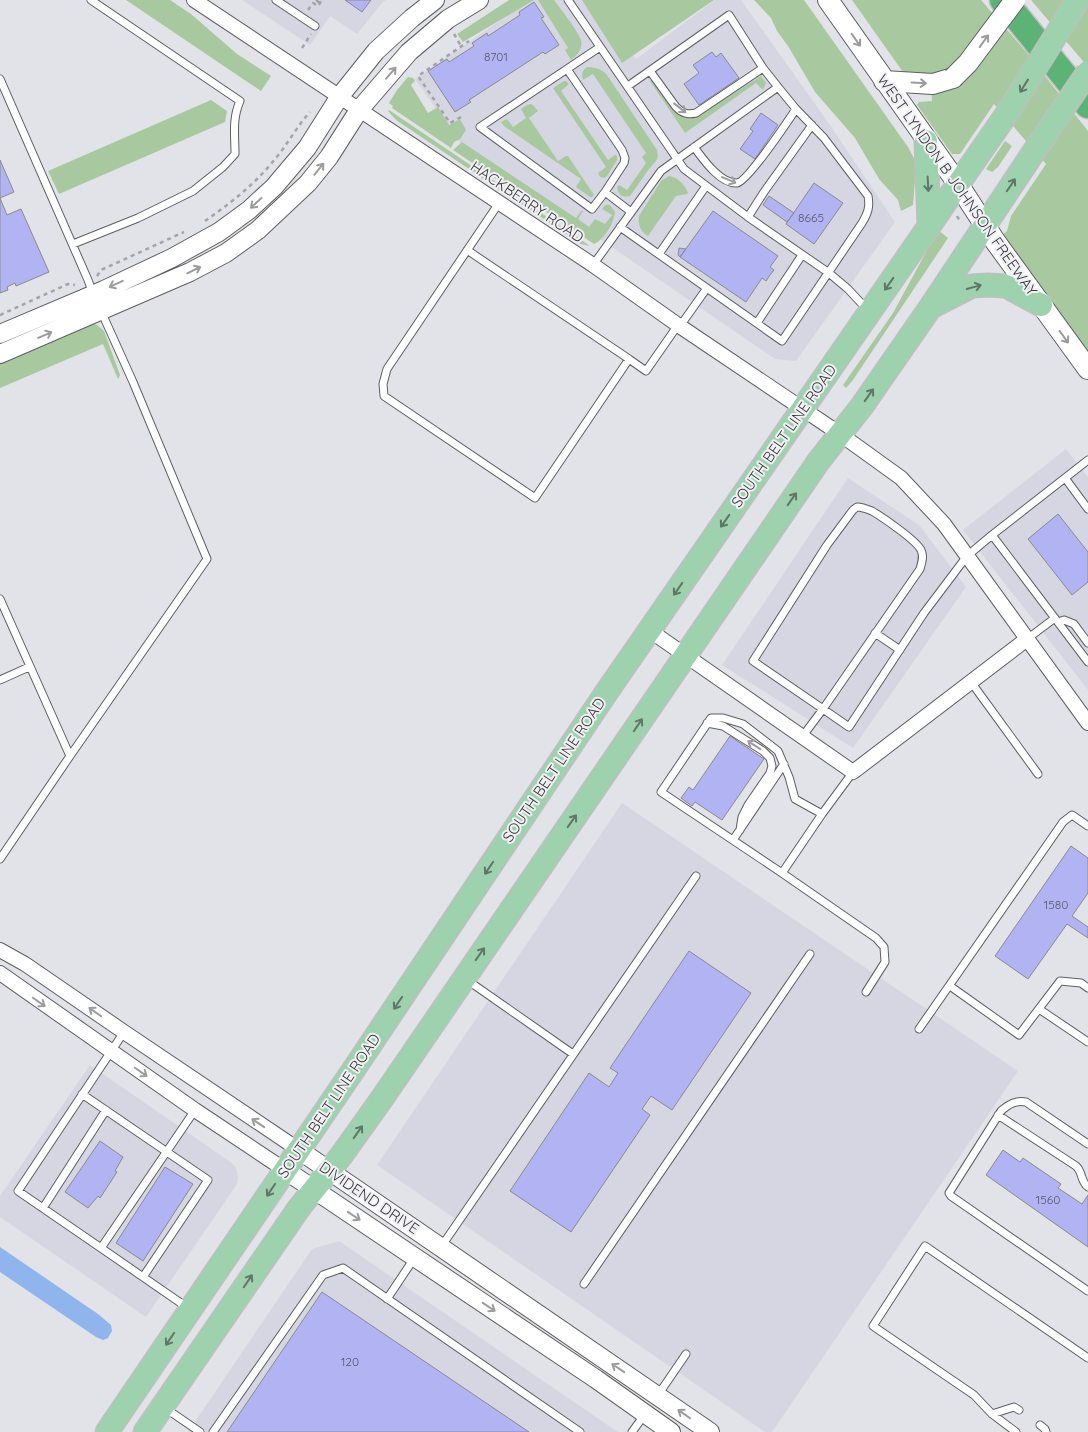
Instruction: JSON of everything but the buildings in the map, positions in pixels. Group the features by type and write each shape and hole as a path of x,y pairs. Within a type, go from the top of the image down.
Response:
{"highway":[{"path":"1003,0 1088,105"}],"main road":[{"name":"WEST LYNDON B JOHNSON FREEWAY","path":"828,0 958,184 984,226 1088,370"},
{"path":"884,81 932,84 953,78 968,64 1015,0"},
{"name":"SOUTH BELT LINE ROAD","path":"107,1432 649,630 1008,112 1078,0"},
{"path":"145,1432 303,1202 341,1156 381,1100 812,469 862,406 930,308 1088,72"},
{"path":"926,141 929,227"},
{"path":"930,308 972,286 988,285 1006,286 1041,305"}],"street":[{"name":"HACKBERRY ROAD","path":"194,0 593,265 901,478 944,524 1088,722"},
{"path":"0,334 172,258 219,232 249,210 274,186 307,148 340,96 376,51 435,0"},
{"path":"0,354 190,272 226,253 258,230 308,182 329,157 359,110 410,52 448,19 479,0"},
{"path":"93,294 101,311"},
{"path":"649,630 853,772 1027,639"},
{"name":"DIVIDEND DRIVE","path":"0,950 25,964 299,1150 710,1432"},
{"name":"DIVIDEND DRIVE","path":"0,973 195,1110 415,1257 671,1432"},
{"path":"645,1414 658,1396"}],"lane":[{"path":"72,244 138,218 193,191 223,167 235,154 235,111 240,101 91,0"},
{"path":"276,0 287,3 315,26"},
{"path":"568,0 677,159 689,173 748,217 829,273 848,288 861,303 873,307"},
{"path":"620,227 782,341 862,223 870,205 868,196 824,138 796,109 763,68 728,15 628,86"},
{"path":"567,69 622,150 625,158 624,164 592,209 480,127 567,69 600,47"},
{"path":"650,71 676,107 681,111 691,114 696,113 763,68"},
{"path":"0,79 93,294"},
{"path":"593,265 661,171 778,87"},
{"path":"694,147 717,174 728,182 740,182 750,173 796,109"},
{"path":"748,217 812,125"},
{"path":"659,254 706,186"},
{"path":"604,192 631,212"},
{"path":"499,203 386,369 383,384 384,396 535,498 629,359"},
{"path":"467,250 646,371 707,288"},
{"path":"757,323 802,255"},
{"path":"0,859 207,559 133,382 101,311"},
{"path":"802,738 823,710 920,569 923,557 913,540 871,511 861,507 852,510 827,545 753,661 823,710 849,727 938,594 967,556 1088,460"},
{"path":"1065,478 1088,509"},
{"path":"992,535 1088,662"},
{"path":"0,599 70,756"},
{"path":"1027,639 1056,620 1064,620 1074,624 1088,643"},
{"path":"875,633 900,650"},
{"path":"0,680 30,667"},
{"path":"971,682 1038,774"},
{"path":"822,814 795,799 778,751 743,724 723,718 711,718 661,792 876,938 884,947 885,962 866,992"},
{"path":"707,723 724,726 763,751 770,758 772,766 770,773 748,805 742,817 740,830"},
{"path":"733,840 784,764"},
{"path":"782,873 853,772"},
{"path":"919,1029 1063,822 1072,815 1088,826"},
{"path":"441,1247 696,876"},
{"path":"584,1284 810,954"},
{"path":"464,978 573,1054"},
{"path":"950,986 1019,1035 1060,981 1081,983 1088,988"},
{"path":"1039,1009 1088,1042"},
{"path":"124,1032 18,1191 190,1310"},
{"path":"82,1094 208,1180 143,1277"},
{"path":"1088,1144 1026,1102 1013,1103 1005,1107 998,1115 949,1193 1088,1291"},
{"path":"43,1208 106,1110"},
{"path":"101,1248 195,1110"},
{"path":"998,1115 1079,1168 1082,1182 1088,1187"},
{"path":"1016,1432 992,1414 974,1395 873,1326 925,1246 1088,1358"},
{"path":"387,1299 415,1257"},
{"path":"213,1432 323,1275 343,1268 580,1432"},
{"path":"658,1396 686,1354"},
{"path":"162,1407 200,1432"},
{"path":"992,1414 1014,1407 1019,1410"},
{"path":"632,1432 645,1414"},
{"path":"1040,1425 1046,1432"}],"path":[{"path":"316,0 320,3"},
{"path":"454,34 461,46"},
{"path":"461,117 450,124 418,76 469,41"},
{"path":"203,223 243,192 265,171 310,112"},
{"path":"98,276 101,270 190,230"},
{"path":"0,315 68,284 76,285"}],"shaded area":[{"path":"242,0 386,0 357,34 330,16 310,45"},
{"path":"530,0 590,0 636,59 715,0 741,0 830,125 895,222 796,361 775,359 460,143 415,79"},
{"path":"1066,449 1088,477 1088,690 963,530"},
{"path":"848,478 919,525 966,587 853,748 722,665"},
{"path":"622,803 1018,1071 772,1432 765,1432 377,1165"},
{"path":"90,1065 229,1161 237,1171 237,1184 146,1317 0,1217 0,1196"},
{"path":"339,1241 618,1432 188,1432 312,1249"}],"green space":[{"path":"126,0 170,0 191,14 237,54 271,76 261,91"},
{"path":"509,0 534,0 463,42 457,34"},
{"path":"538,0 554,0 579,36 581,49 571,60 565,50 568,48"},
{"path":"582,0 714,0 622,63"},
{"path":"754,0 804,0 908,147 915,160 921,177 915,181 913,205 901,211 898,200 879,179 855,138 815,92 771,18"},
{"path":"852,0 981,0 1028,54 1088,131 1088,353 1002,235 1007,231 1011,216 1046,164 994,104 960,154 952,154 917,105 919,102 932,101 931,86 905,75"},
{"path":"1031,0 1088,0 1088,67"},
{"path":"587,67 603,71 607,75 657,150 658,156 656,161 630,196 625,197 621,195 617,187 619,185 627,190 646,163 642,157 646,153 593,74 583,80 582,75"},
{"path":"761,76 766,83 763,90 756,83 685,133 650,81 652,79 675,112 684,117 694,118"},
{"path":"408,77 413,78 415,81 411,85 428,113 438,107 449,125 460,119 466,130 460,139 454,142 451,148 392,108 393,106 389,103"},
{"path":"564,81 569,84 561,91 608,160 615,155 617,156 617,160 604,178 600,177 598,173 606,167 553,88"},
{"path":"211,100 227,111 225,122 59,194 48,171"},
{"path":"531,104 538,111 529,118 558,161 568,156 594,195 592,197 576,187 581,179 504,126 501,122 507,119 513,127 526,118 521,109"},
{"path":"389,110 590,246 581,244 396,120"},
{"path":"1005,141 1012,146 998,167 992,172 986,169"},
{"path":"462,142 576,218 582,210 578,219 589,227 595,219 605,224 612,215 602,209 605,205 610,205 615,212 608,231 594,244 453,150"},
{"path":"669,176 681,182 688,193 676,196 648,236 640,228 639,216 661,181"},
{"path":"938,230 948,238 846,388 843,385 893,313"},
{"path":"92,323 104,331 120,375 118,379 103,344 0,388 0,360"}],"water":[{"path":"0,1247 98,1314 111,1325 112,1331 108,1338 103,1340 96,1337 0,1272"}]}
